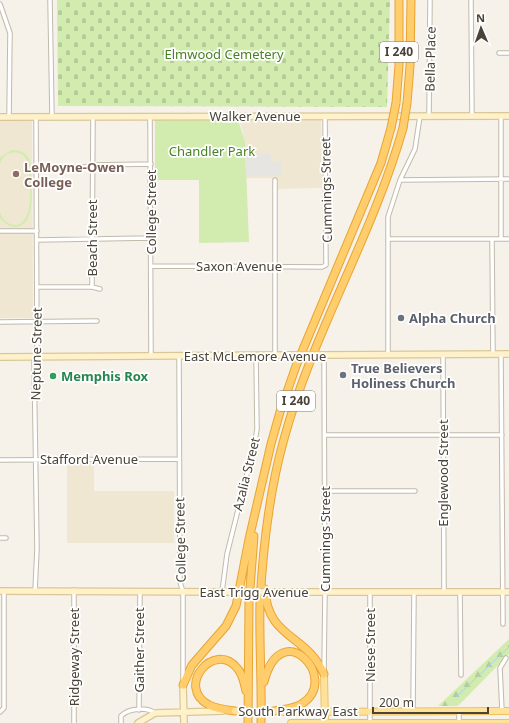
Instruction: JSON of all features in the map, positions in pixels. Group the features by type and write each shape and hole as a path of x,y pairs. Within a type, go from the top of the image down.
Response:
{"highway":[{"name":"I 240","path":"248,723 250,579 257,508 271,444 292,378 376,174 391,128 396,103 399,65 399,0"},
{"name":"I 240","path":"261,723 262,690 260,619 262,570 271,494 292,411 314,353 388,174 403,128 410,66 411,0"},
{"path":"184,685 196,660 226,626 234,612 238,600 249,539 257,508"},
{"path":"262,570 266,605 270,614 280,627 312,654 324,674"},
{"path":"262,690 269,665 278,656 288,652 295,653 302,655 310,663 314,681 312,692 308,700 292,708 274,711"},
{"path":"235,711 213,707 200,697 196,682 198,672 203,667 216,660 232,663 241,675 248,698"}],"main road":[{"name":"Cummings Street","path":"324,674 325,723"},
{"name":"South Parkway East","path":"235,711 506,711"},
{"name":"South Parkway East","path":"291,723 509,723"}],"street":[{"path":"50,0 52,117"},
{"name":"Bella Place","path":"429,117 430,0"},
{"path":"472,0 472,116"},
{"path":"0,4 10,33 10,117"},
{"path":"499,53 509,53"},
{"name":"Walker Avenue","path":"0,117 325,115 429,117 509,116"},
{"name":"Cummings Street","path":"325,115 326,265"},
{"name":"College Street","path":"150,116 151,356"},
{"path":"388,355 388,217 400,180 415,148 420,116"},
{"path":"501,116 501,239"},
{"name":"Neptune Street","path":"35,591 37,549 34,357 37,354 36,117"},
{"name":"Beach Street","path":"92,287 93,117"},
{"path":"37,167 151,164"},
{"path":"400,180 509,179"},
{"path":"275,180 275,355"},
{"path":"0,231 37,231"},
{"path":"37,240 151,238"},
{"path":"388,239 509,239"},
{"path":"492,239 493,354"},
{"name":"Saxon Avenue","path":"151,266 326,265"},
{"path":"37,287 92,287 100,289"},
{"path":"0,322 97,321"},
{"name":"Englewood Street","path":"443,354 444,592"},
{"path":"501,354 506,592 503,624"},
{"name":"East McLemore Avenue","path":"0,358 509,354"},
{"name":"Azalia Street","path":"222,592 227,554 257,429 256,355"},
{"name":"Cummings Street","path":"322,355 325,435 324,674"},
{"name":"College Street","path":"179,356 180,582 182,592 184,723"},
{"path":"325,435 502,435"},
{"name":"Stafford Avenue","path":"0,460 179,459"},
{"path":"325,491 415,491"},
{"path":"0,538 6,538"},
{"name":"East Trigg Avenue","path":"2,591 74,590 325,593 506,592"},
{"name":"Ridgeway Street","path":"74,590 74,723"},
{"path":"0,712 4,708 2,591"},
{"name":"Gaither Street","path":"139,710 140,591"},
{"name":"Niese Street","path":"370,592 370,723"},
{"path":"413,711 414,592"},
{"path":"460,592 461,675"},
{"path":"506,658 500,668 506,711"},
{"name":"Gaither Street","path":"121,723 121,716 125,712 149,709 155,713"},
{"name":"South Parkway East","path":"138,723 155,713 235,711"},
{"path":"459,711 459,723"}],"shaded area":[{"path":"321,120 322,188 278,189 278,178 246,178 245,141 240,121"},
{"name":"LeMoyne-Owen College","path":"0,121 32,121 33,318 0,318"},
{"path":"271,153 271,162 282,162 282,175 255,176 246,174 245,154"},
{"path":"67,463 94,463 94,491 174,491 174,543 67,543"}],"green space":[{"name":"Elmwood Cemetery","path":"57,0 390,0 387,107 58,106"},
{"name":"Chandler Park","path":"155,120 238,120 245,141 249,242 199,243 199,180 155,180"},
{"path":"12,150 25,154 29,158 31,165 32,201 30,211 28,219 23,224 16,227 3,222 0,218 0,212 4,220 8,223 17,225 23,221 27,216 29,208 30,181 27,160 20,153 15,152 6,155 0,164 0,157"},
{"path":"509,639 509,654 458,706 438,706"}],"waterway":[{"path":"456,697 509,647"}],"place":[{"name":"LeMoyne-Owen College","path":"16,174"},
{"name":"Alpha Church","path":"401,318"},
{"name":"True Believers Holiness Church","path":"343,375"},
{"name":"Memphis Rox","path":"53,376"}]}
